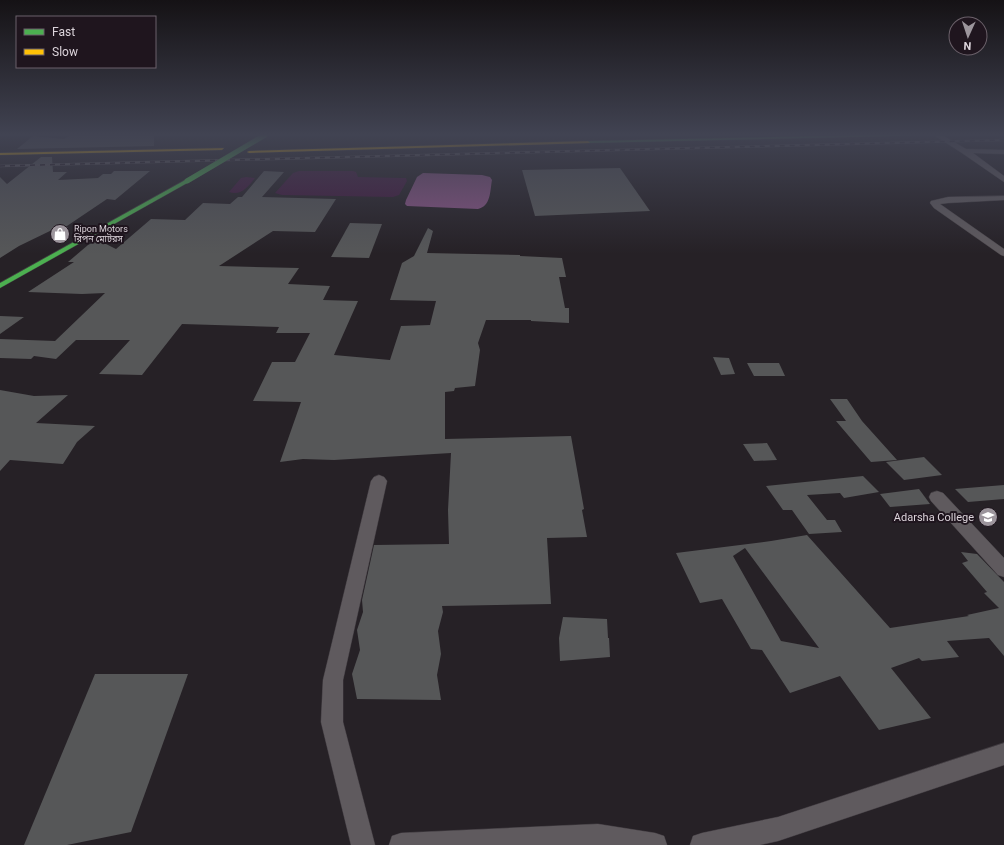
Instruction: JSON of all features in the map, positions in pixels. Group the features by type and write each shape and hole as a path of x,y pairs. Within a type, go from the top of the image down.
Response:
{"main road":[{"path":"0,277 187,174"},
{"path":"0,286 196,174"}],"street":[{"path":"1004,198 948,200 934,203 1004,254"},
{"path":"363,845 332,722 333,680 379,481"},
{"path":"937,497 1004,570"},
{"path":"702,845 778,829 1004,754"},
{"path":"401,845 598,841 655,845"}],"shaded area":[{"path":"292,174 357,174 358,177 406,178 407,181 399,195 393,197 282,195 275,193"},
{"path":"421,174 482,175 490,177 492,180 488,201 485,205 478,209 407,206 405,204 406,200 417,177"},
{"path":"241,178 255,178 241,192 229,192"}],"building":[{"path":"19,174 64,174 58,180 98,178 102,174 146,174 115,200 107,199 61,230 52,230 19,246 0,258 0,177 7,184"},
{"path":"261,174 282,174 262,197 336,199 315,232 273,231 219,266 299,268 288,284 330,286 323,300 358,301 334,355 390,360 401,326 430,325 436,301 390,300 402,263 414,256 428,228 433,231 427,253 520,255 562,258 566,277 559,277 565,308 569,308 569,323 531,320 486,320 478,343 480,350 475,386 455,388 454,391 445,392 445,439 571,436 584,509 582,510 587,537 547,538 551,604 442,606 443,612 438,631 441,654 437,675 441,700 357,699 352,674 360,650 357,630 363,612 362,600 374,545 449,544 448,510 451,453 334,460 303,459 280,462 301,402 253,401 272,362 295,362 310,333 276,333 279,327 182,324 142,375 99,374 130,340 76,340 56,359 34,356 31,359 0,358 0,339 55,341 105,293 82,294 28,292 74,262 68,262 88,245 96,241 116,249 151,219 185,220 203,203 230,204 238,197 242,197"},
{"path":"523,174 624,174 650,211 535,216"},
{"path":"350,223 382,224 369,258 331,257"},
{"path":"0,316 24,317 0,334"},
{"path":"713,357 729,358 735,374 721,375"},
{"path":"747,363 779,363 785,376 754,376"},
{"path":"0,390 34,396 68,395 36,423 95,426 77,442 63,464 10,460 0,471"},
{"path":"830,399 847,399 862,421 897,460 871,462 836,421 846,421"},
{"path":"767,443 777,460 754,461 743,444"},
{"path":"924,457 942,475 904,480 886,462"},
{"path":"863,476 879,492 844,498 840,493 807,495 827,520 835,520 842,532 809,534 792,510 783,510 766,486"},
{"path":"1004,485 1004,499 968,502 955,489"},
{"path":"919,489 930,504 890,507 880,494"},
{"path":"807,535 890,628 969,616 967,615 999,608 984,593 987,592 962,563 968,561 961,552 977,554 1004,582 1004,656 989,638 947,641 959,657 922,661 919,658 891,668 931,718 879,730 840,676 790,693 762,650 751,649 722,599 700,603 676,553","holes":["745,548 819,648 781,641 733,556"]},
{"path":"563,617 607,619 610,657 560,661 559,638"},
{"path":"95,674 188,674 131,832 67,845 24,845"}],"traffic: fast":[{"path":"187,181 198,174"},
{"path":"0,286 187,181"}],"place":[{"name":"Ripon Motors রিপন মোটরস","path":"60,234"},
{"name":"Adarsha College","path":"988,517"}]}
